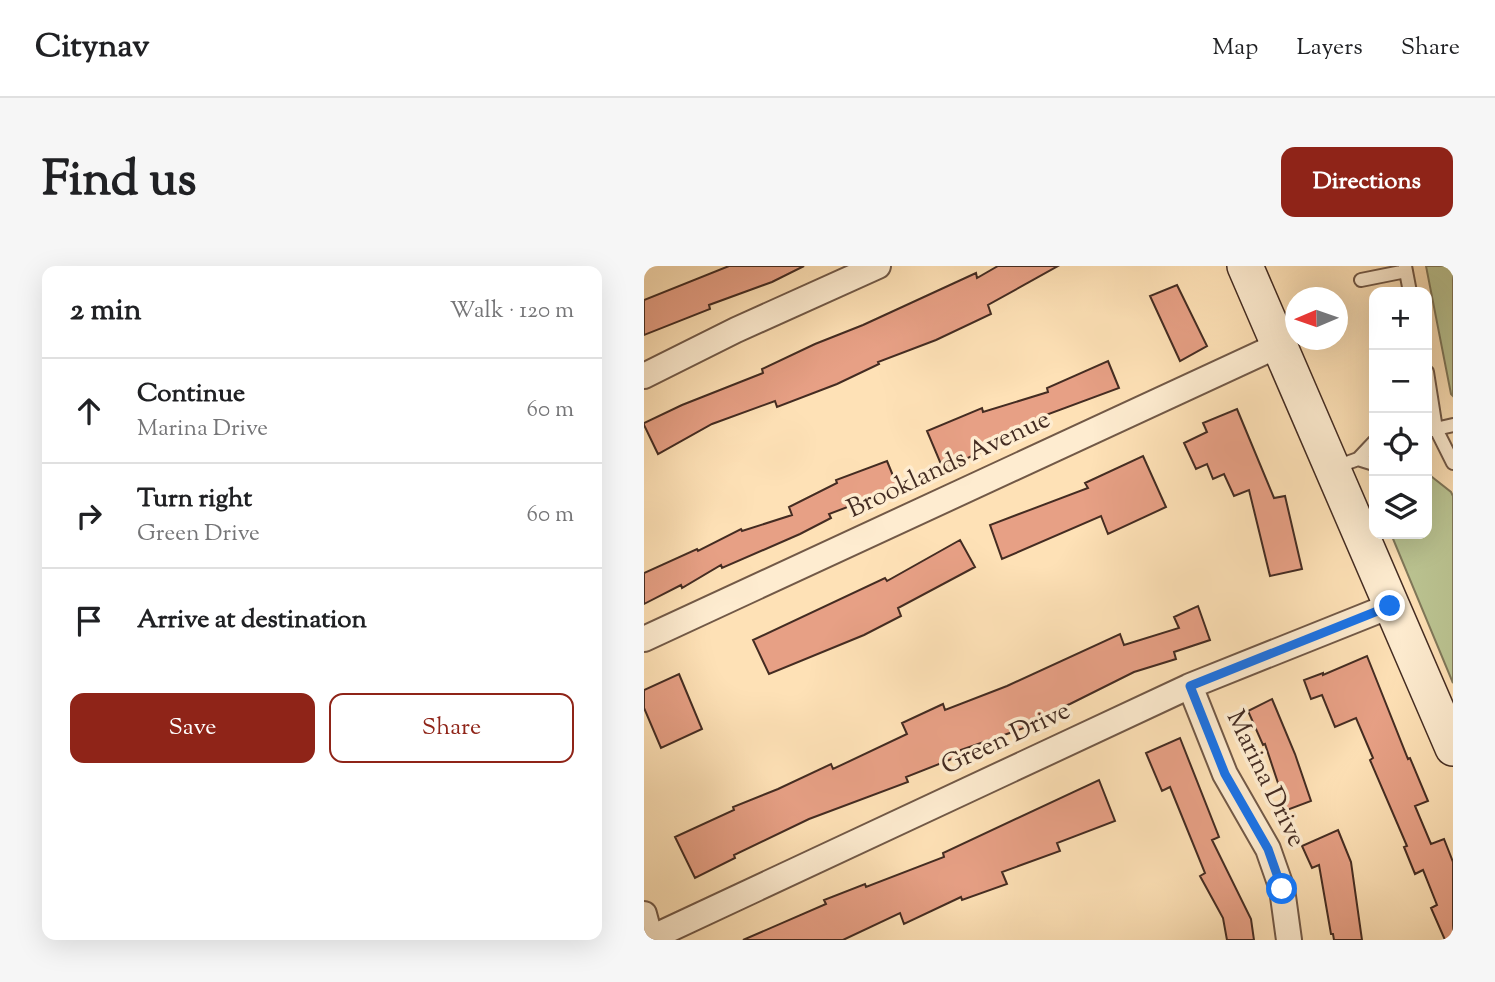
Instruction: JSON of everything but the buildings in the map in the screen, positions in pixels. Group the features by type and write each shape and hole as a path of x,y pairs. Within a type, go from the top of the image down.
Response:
{"street":[{"path":"644,376 736,330 878,266"},
{"path":"1245,266 1279,345 1345,463 1390,606 1453,748"},
{"name":"Brooklands Avenue","path":"644,639 1279,345"},
{"name":"Green Drive","path":"644,914 651,939 1190,686 1390,606"},
{"name":"Marina Drive","path":"1190,686 1225,774 1268,849 1282,889 1289,940"}],"lane":[{"path":"1361,280 1405,269 1409,287"},
{"path":"1432,430 1453,425"},
{"path":"1432,430 1453,444"},
{"path":"1432,430 1453,463"},
{"path":"1345,463 1369,446"},
{"path":"1345,463 1369,464"}],"green space":[{"path":"1426,266 1453,266 1453,396 1432,287"},
{"path":"1432,477 1453,496 1453,683 1393,539 1432,539"}],"route":[{"path":"1282,889 1268,849 1225,774 1190,686 1390,606"}]}
